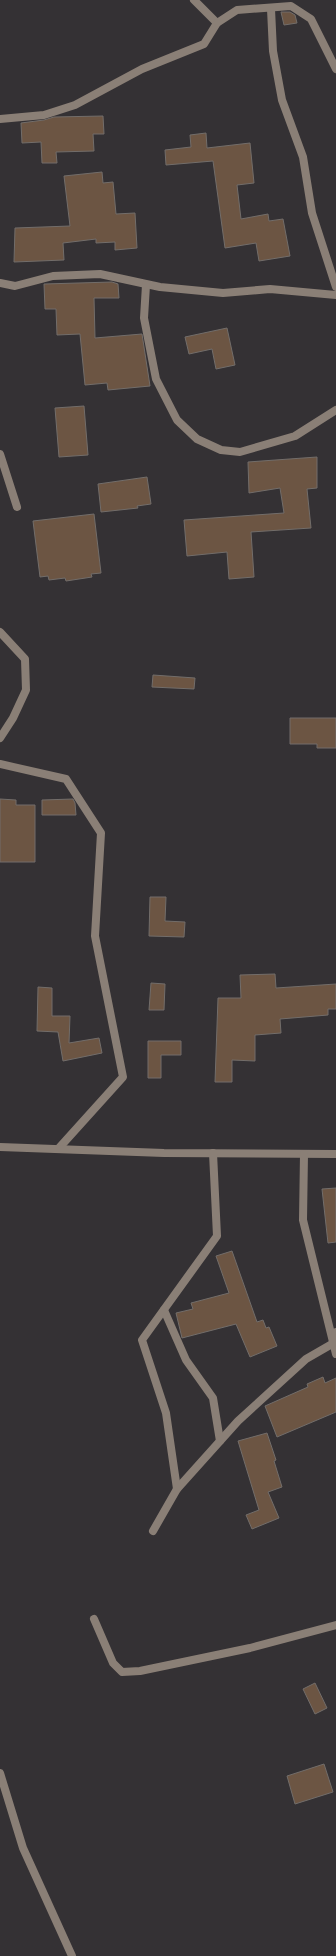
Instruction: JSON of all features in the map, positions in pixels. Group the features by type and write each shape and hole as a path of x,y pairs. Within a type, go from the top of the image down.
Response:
{"street":[{"path":"194,0 217,23"},
{"path":"0,119 44,115 75,105 142,69 204,44 217,23 237,10 271,9 290,6 311,20 336,69"},
{"path":"271,9 273,51 282,100 303,157 312,213 336,287"},
{"path":"0,283 15,286 53,276 100,274 146,285 223,293 270,289 336,295"},
{"path":"146,285 144,318 156,379 177,420 197,439 221,450 240,452 295,436 336,410"},
{"path":"0,454 17,507"},
{"path":"0,632 25,659 26,690 13,718 0,738"},
{"path":"0,764 66,778 100,834 95,936 123,1077 59,1148"},
{"path":"0,1147 164,1153 336,1154"},
{"path":"177,1489 166,1413 142,1340 217,1236 213,1153"},
{"path":"304,1154 303,1220 332,1344 336,1354"},
{"path":"164,1310 186,1360 213,1398 220,1441"},
{"path":"153,1532 177,1489 220,1441 238,1422 306,1359 332,1344 336,1332"},
{"path":"94,1619 113,1663 122,1672 140,1671 250,1648 336,1625"},
{"path":"0,1773 23,1848 72,1956"}],"building":[{"path":"281,12 290,12 295,15 297,23 284,25"},
{"path":"103,116 104,134 93,134 94,151 56,152 57,163 42,163 41,142 22,143 21,123 54,117"},
{"path":"206,133 207,148 250,143 254,183 237,185 241,219 268,214 269,221 283,219 290,256 259,261 256,243 225,248 213,161 166,165 165,150 191,147 190,135"},
{"path":"102,172 103,183 113,182 116,214 135,213 137,248 115,250 115,242 96,243 96,239 63,243 64,260 14,262 15,228 70,226 64,176"},
{"path":"112,282 118,284 119,298 94,298 95,338 142,334 150,386 108,390 107,383 85,385 80,334 57,335 56,309 45,309 44,284"},
{"path":"227,328 235,365 216,369 212,349 189,354 185,337"},
{"path":"84,406 88,455 59,457 55,408"},
{"path":"317,457 317,488 307,489 311,528 251,532 254,577 229,579 227,552 187,556 184,520 284,513 280,488 249,493 248,462"},
{"path":"147,477 151,504 137,506 138,508 101,512 98,484"},
{"path":"94,514 101,573 91,574 92,577 66,581 65,578 49,580 48,576 40,577 33,521"},
{"path":"153,675 195,678 194,689 152,687"},
{"path":"290,718 336,718 336,748 317,748 317,744 290,744"},
{"path":"0,799 16,800 16,805 35,805 35,862 0,862"},
{"path":"73,799 75,803 76,815 42,815 42,800"},
{"path":"150,897 166,897 165,921 185,922 184,937 149,936"},
{"path":"275,974 276,988 336,984 336,1009 328,1009 328,1015 280,1019 281,1033 255,1035 255,1061 232,1060 232,1082 215,1082 218,998 241,998 240,975"},
{"path":"151,983 165,984 164,1010 149,1010"},
{"path":"38,987 52,988 52,1016 70,1016 69,1043 99,1038 102,1053 63,1061 58,1032 37,1031"},
{"path":"148,1041 181,1041 181,1055 161,1055 161,1078 148,1078"},
{"path":"336,1188 336,1242 328,1243 322,1189"},
{"path":"232,1251 257,1322 263,1320 266,1328 269,1327 277,1346 250,1357 236,1324 182,1338 176,1313 193,1309 191,1303 229,1293 216,1256"},
{"path":"323,1377 325,1383 336,1378 336,1412 277,1437 265,1406 308,1387 307,1384"},
{"path":"267,1433 276,1460 274,1461 282,1487 268,1492 279,1518 252,1529 246,1515 259,1510 238,1441"},
{"path":"315,1683 327,1708 315,1714 303,1689"},
{"path":"324,1764 333,1792 295,1804 287,1776"}]}
